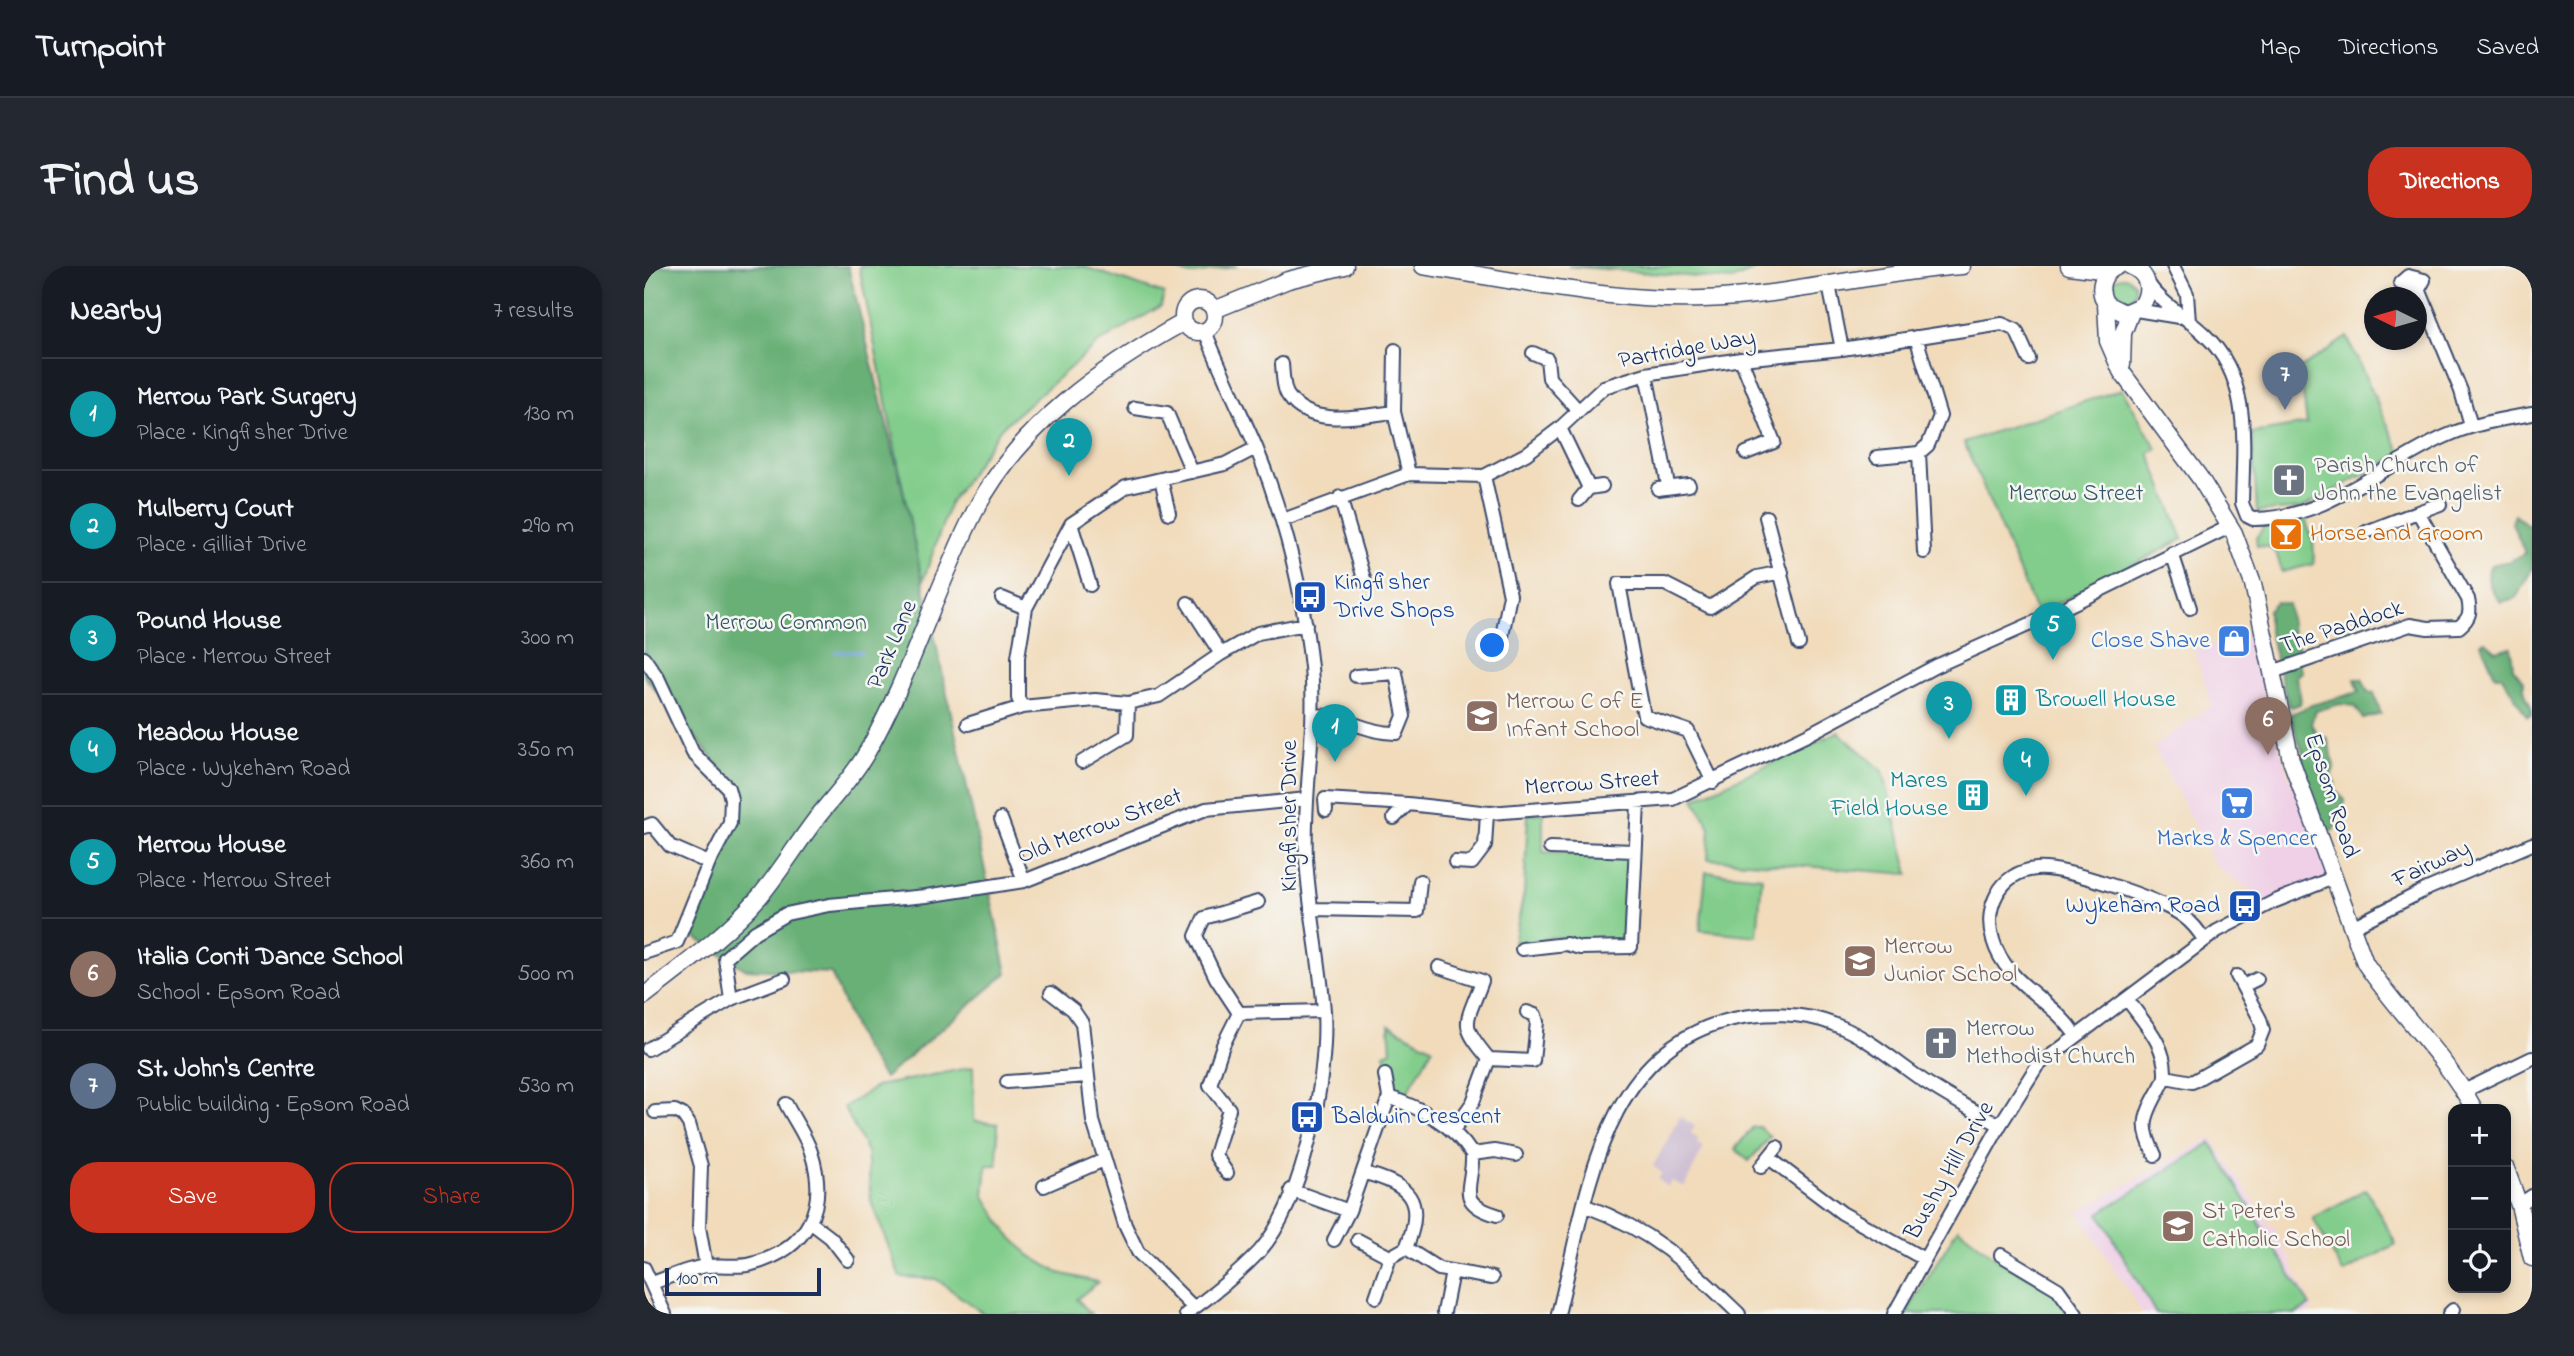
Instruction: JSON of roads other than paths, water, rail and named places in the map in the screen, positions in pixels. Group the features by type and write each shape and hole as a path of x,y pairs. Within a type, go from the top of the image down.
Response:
{"main road":[{"path":"1214,310 1288,280 1345,266"},
{"path":"1423,266 1574,292 1642,298 1766,295 1962,266"},
{"path":"2073,267 2123,267 2147,282 2147,298 2134,311 2123,333 2121,371"},
{"path":"2073,267 2117,312 2134,311"},
{"path":"2104,300 2102,282 2123,267"},
{"name":"Epsom Road","path":"2104,300 2109,341 2121,371 2200,478 2231,526 2253,584 2291,760 2365,963 2382,989 2465,1091 2472,1104"},
{"path":"1192,301 1208,302 1214,310 1214,320 1205,331 1191,330 1184,323 1184,308 1192,301"},
{"name":"Park Lane","path":"644,996 728,927 760,895 787,855 866,755 905,681 976,510 1007,463 1081,386 1130,352 1184,323"},
{"path":"2511,1177 2526,1200 2532,1258"}],"street":[{"path":"2173,266 2187,294 2184,319"},
{"path":"2147,282 2157,298 2206,336 2227,361 2239,394 2244,453 2242,503 2247,516 2253,519 2304,512 2442,437 2470,426 2532,414"},
{"path":"1829,285 1842,349"},
{"path":"2427,308 2461,391 2470,426"},
{"path":"2134,311 2184,319"},
{"name":"Partridge Way","path":"1283,520 1409,474 1484,476 1526,454 1560,428 1605,387 1646,374 1741,359 1842,349 2001,324 2016,330 2029,359"},
{"name":"Kingfisher Drive","path":"1190,1311 1259,1251 1282,1214 1315,1119 1324,1053 1324,1011 1306,857 1313,715 1306,624 1283,520 1256,448 1205,331"},
{"path":"1877,457 1919,453 1928,444 1940,416 1916,337"},
{"path":"1395,350 1394,412 1409,474"},
{"path":"1533,353 1547,359 1549,377 1578,410"},
{"path":"1741,359 1774,442 1746,453"},
{"path":"1282,365 1287,396 1306,412 1348,418 1394,412"},
{"path":"1646,374 1663,487 1689,485"},
{"path":"1135,408 1167,413 1192,472"},
{"path":"1560,428 1595,487 1578,500"},
{"path":"1022,707 1018,698 1018,657 1026,608 1070,524 1126,487 1225,464 1256,448"},
{"path":"1919,453 1924,552"},
{"path":"1484,476 1510,595 1502,636"},
{"path":"1161,479 1169,513"},
{"path":"1340,497 1364,582"},
{"path":"2366,532 2440,504"},
{"name":"The Paddock","path":"2272,673 2401,627 2459,627 2468,620 2471,611 2468,598 2418,513"},
{"path":"1766,517 1799,644"},
{"path":"1070,524 1090,585"},
{"name":"Merrow Street","path":"1326,810 1325,799 1408,804 1486,813 1673,799 1713,782 1937,666 2037,621 2231,526"},
{"path":"2172,553 2190,608"},
{"path":"1713,782 1688,731 1644,716 1619,584 1665,584 1710,607 1757,577 1782,572"},
{"path":"1002,598 1026,608"},
{"path":"1188,603 1221,654"},
{"path":"968,724 1022,707 1095,700 1128,703 1159,696 1221,654 1258,634 1306,624"},
{"path":"644,658 658,678 693,753 728,788 730,822 709,863 677,942 644,953"},
{"path":"1313,715 1362,725 1381,734 1397,733 1404,716 1396,673 1356,676"},
{"path":"1082,762 1127,735 1128,703"},
{"name":"Old Merrow Street","path":"731,999 724,958 755,932 786,914 816,907 908,898 1024,881 1206,808 1307,799"},
{"path":"1522,949 1566,944 1580,948 1631,947 1638,803"},
{"path":"1394,818 1408,804"},
{"path":"1455,862 1471,869 1485,845 1486,813"},
{"path":"1001,819 1024,881"},
{"path":"644,827 652,824 670,846 709,863"},
{"name":"Fairway","path":"2352,927 2427,889 2532,844"},
{"path":"1550,848 1635,851"},
{"path":"2076,1036 2069,1026 2030,993 1999,957 1992,939 1989,916 1997,892 2007,879 2038,868 2130,891 2184,917 2204,940"},
{"name":"Bushy Hill Drive","path":"1894,1314 1956,1208 2000,1125 2037,1066 2204,940 2260,908 2333,878"},
{"path":"1311,909 1417,911 1420,881"},
{"path":"1239,1013 1216,978 1196,936 1204,918 1258,902"},
{"path":"1439,967 1482,981 1467,1022 1468,1032 1489,1059 1533,1061 1537,1022 1535,1015 1527,1012"},
{"path":"648,1049 731,999 784,979"},
{"path":"2166,1077 2192,1082 2257,1045 2263,1030 2260,1018 2240,981 2257,979"},
{"path":"1051,993 1082,1023 1087,1076 1104,1160 1125,1225 1138,1252 1190,1311"},
{"path":"2127,999 2157,1039 2166,1077 2145,1120 2144,1130 2155,1155"},
{"path":"1239,1013 1324,1011"},
{"path":"1227,1173 1215,1155 1229,1109 1210,1085 1223,1045 1239,1013"},
{"path":"1559,1314 1610,1122 1635,1080 1670,1048 1692,1034 1740,1018 1788,1014 1832,1023 1876,1047 1949,1097 2000,1125"},
{"path":"2465,1091 2532,1058"},
{"path":"1454,1129 1473,1102 1489,1059"},
{"path":"1334,1240 1364,1173 1367,1153 1389,1097 1385,1075"},
{"path":"1007,1083 1087,1076"},
{"path":"1389,1097 1454,1129 1472,1154 1466,1191 1469,1198 1479,1210 1497,1215"},
{"path":"652,1283 706,1266 749,1265 780,1255 796,1244 810,1222 817,1180 807,1143 786,1104"},
{"path":"655,1112 675,1111 683,1115 701,1166 699,1227 706,1266"},
{"path":"1472,1154 1495,1151 1516,1155"},
{"path":"1769,1157 1842,1213 1924,1259"},
{"path":"1044,1186 1104,1160"},
{"path":"1364,1173 1395,1182 1413,1201 1416,1221 1406,1248 1390,1257 1376,1297"},
{"path":"1291,1190 1349,1211"},
{"path":"1586,1206 1617,1217 1661,1242 1739,1314"},
{"path":"810,1222 831,1238 848,1260"},
{"path":"1358,1240 1390,1257"},
{"path":"1406,1248 1439,1269 1492,1279"},
{"path":"2001,1255 2058,1289 2076,1314"},
{"path":"644,1268 666,1314"},
{"path":"1444,1312 1452,1272"}],"waterway":[{"path":"836,652 861,652"}],"place":[{"name":"St. John's Centre","path":"2285,410"},
{"name":"Mulberry Court","path":"1069,476"},
{"name":"Parish Church of John the Evangelist","path":"2289,480"},
{"name":"Horse and Groom","path":"2286,534"},
{"name":"Kingfisher Drive Shops","path":"1310,597"},
{"name":"Close Shave","path":"2234,641"},
{"name":"Merrow House","path":"2053,660"},
{"name":"Browell House","path":"2011,700"},
{"name":"Merrow C of E Infant School","path":"1482,716"},
{"name":"Pound House","path":"1949,739"},
{"name":"Italia Conti Dance School","path":"2268,755"},
{"name":"Merrow Park Surgery","path":"1335,762"},
{"name":"Mares Field House","path":"1973,795"},
{"name":"Meadow House","path":"2026,796"},
{"name":"Marks & Spencer","path":"2237,803"},
{"name":"Wykeham Road","path":"2245,906"},
{"name":"Merrow Junior School","path":"1860,961"},
{"name":"Merrow Methodist Church","path":"1941,1043"},
{"name":"Baldwin Crescent","path":"1307,1117"},
{"name":"St Peter's Catholic School","path":"2178,1226"}],"park label":[{"name":"Merrow Common","path":"786,623"}]}
